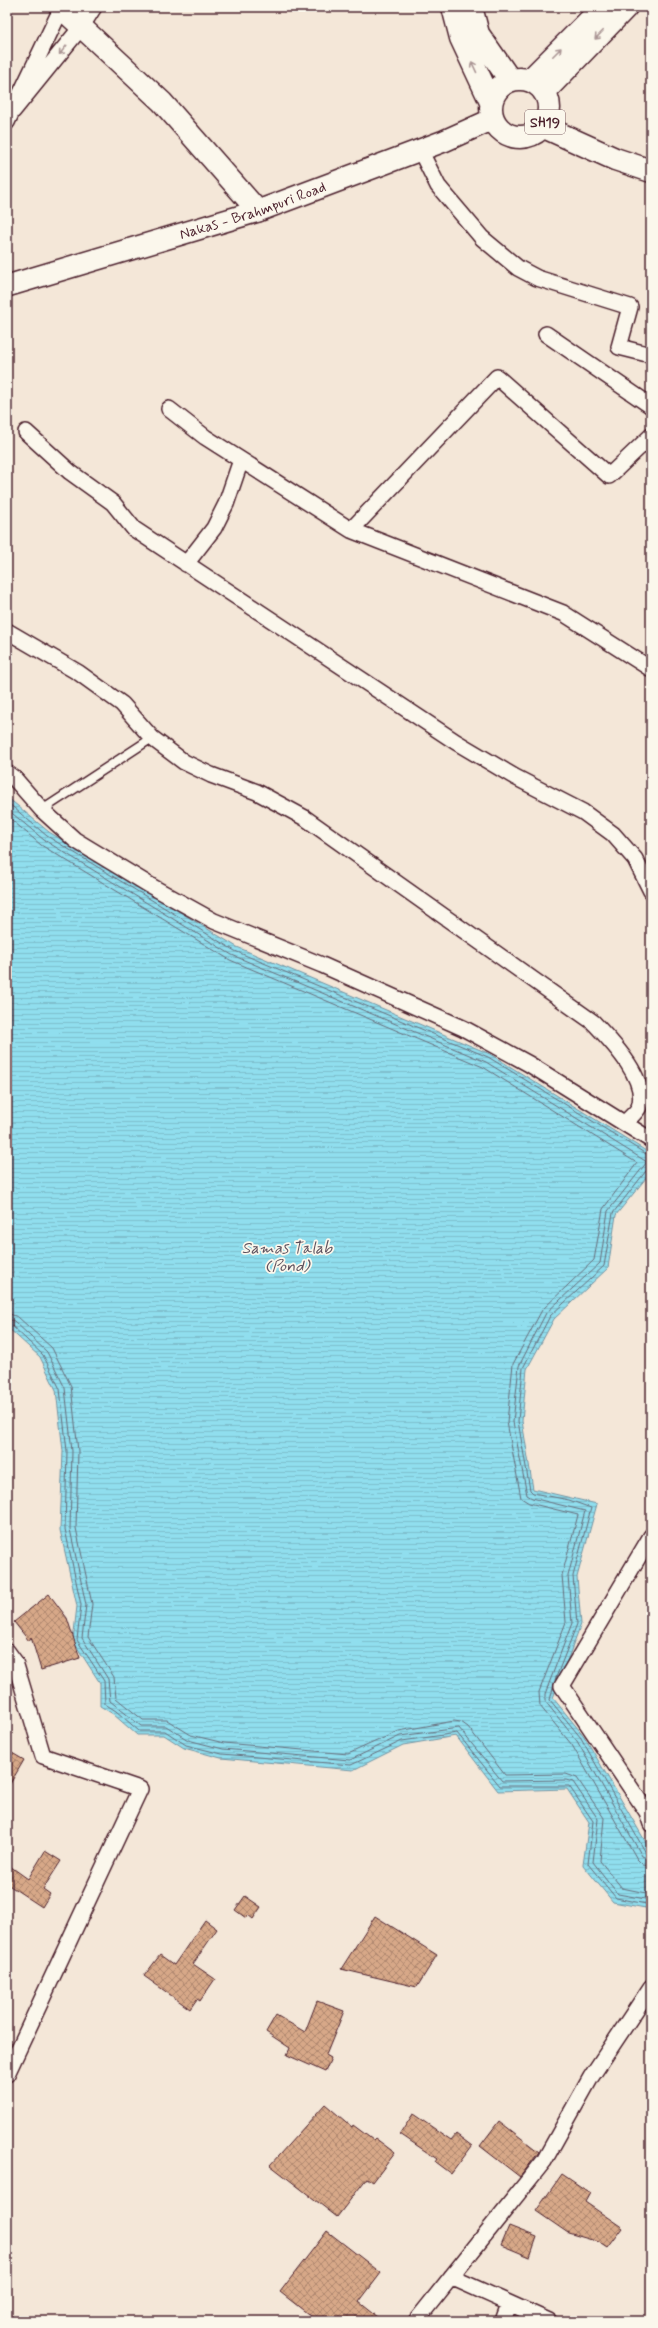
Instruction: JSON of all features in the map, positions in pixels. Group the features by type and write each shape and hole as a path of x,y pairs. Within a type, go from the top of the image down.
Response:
{"main road":[{"path":"452,7 461,38 492,111"},
{"path":"471,7 478,34 528,84"},
{"name":"SH19","path":"528,84 603,7"},
{"name":"SH19","path":"528,84 549,109 542,126 535,132 517,137 500,130 492,111 501,85 528,84 626,7"},
{"path":"542,126 615,159 651,171"}],"street":[{"path":"10,117 61,7 162,102 258,211"},
{"path":"10,117 82,26 94,7"},
{"name":"Nakas - Brahmpuri Road","path":"7,286 258,211 420,150 492,111"},
{"path":"420,150 438,186 482,238 518,268 537,278 630,307 619,347 651,355"},
{"path":"546,334 651,406"},
{"path":"351,530 497,377 609,476 651,436"},
{"path":"169,409 205,437 351,530 563,613 651,669"},
{"path":"26,432 70,472 113,503 134,529 456,742 516,777 583,812 613,834 636,859 651,890"},
{"path":"186,564 214,528 226,504 241,460"},
{"path":"7,631 79,673 122,704 152,738 184,762 211,775 257,792 305,818 593,1022 618,1048 634,1074 641,1094 639,1108 625,1123"},
{"path":"7,773 14,778 42,810 75,840 214,922 322,965 463,1028 529,1064 651,1140"},
{"path":"651,1536 562,1686 647,1812 651,1824"},
{"path":"7,1651 15,1662 43,1756 140,1789 7,2074"},
{"path":"416,2321 544,2161 592,2077 651,1987"},
{"path":"451,2277 549,2321"},
{"path":"503,2321 510,2304"}],"lane":[{"path":"42,810 152,738"}],"water":[{"name":"Samas Talab (Pond)","path":"7,797 49,832 237,947 490,1054 651,1154 651,1172 616,1215 608,1268 554,1319 527,1369 522,1421 533,1489 597,1504 577,1577 581,1624 553,1698 584,1736 648,1846 651,1858 651,1909 613,1902 583,1865 589,1822 567,1789 498,1791 456,1736 403,1745 353,1770 221,1758 184,1748 164,1735 137,1735 113,1714 100,1706 100,1683 73,1641 77,1606 60,1530 63,1451 56,1390 40,1357 7,1327"}],"building":[{"path":"49,1594 67,1618 80,1658 41,1670 31,1637 29,1641 14,1622"},
{"path":"7,1750 24,1760 7,1789"},
{"path":"45,1851 61,1861 43,1889 50,1894 42,1907 7,1884 7,1864 28,1879"},
{"path":"245,1896 261,1907 253,1919 248,1915 246,1918 235,1910"},
{"path":"375,1916 437,1955 417,1987 341,1969"},
{"path":"205,1920 217,1929 193,1964 215,1979 200,2001 197,1999 190,2009 144,1976 160,1955 174,1965"},
{"path":"317,2001 344,2011 326,2055 331,2058 325,2072 287,2055 290,2048 266,2032 276,2015 305,2032"},
{"path":"325,2104 352,2127 353,2125 373,2140 375,2138 395,2153 373,2182 367,2178 337,2217 270,2165"},
{"path":"413,2114 451,2140 456,2134 472,2146 451,2174 435,2162 437,2159 400,2134"},
{"path":"499,2121 539,2152 520,2177 480,2146"},
{"path":"562,2174 590,2193 585,2202 623,2228 608,2248 599,2242 568,2233 536,2211"},
{"path":"509,2226 537,2237 530,2257 501,2245"},
{"path":"327,2231 381,2273 359,2302 383,2321 317,2321 280,2292"}]}
